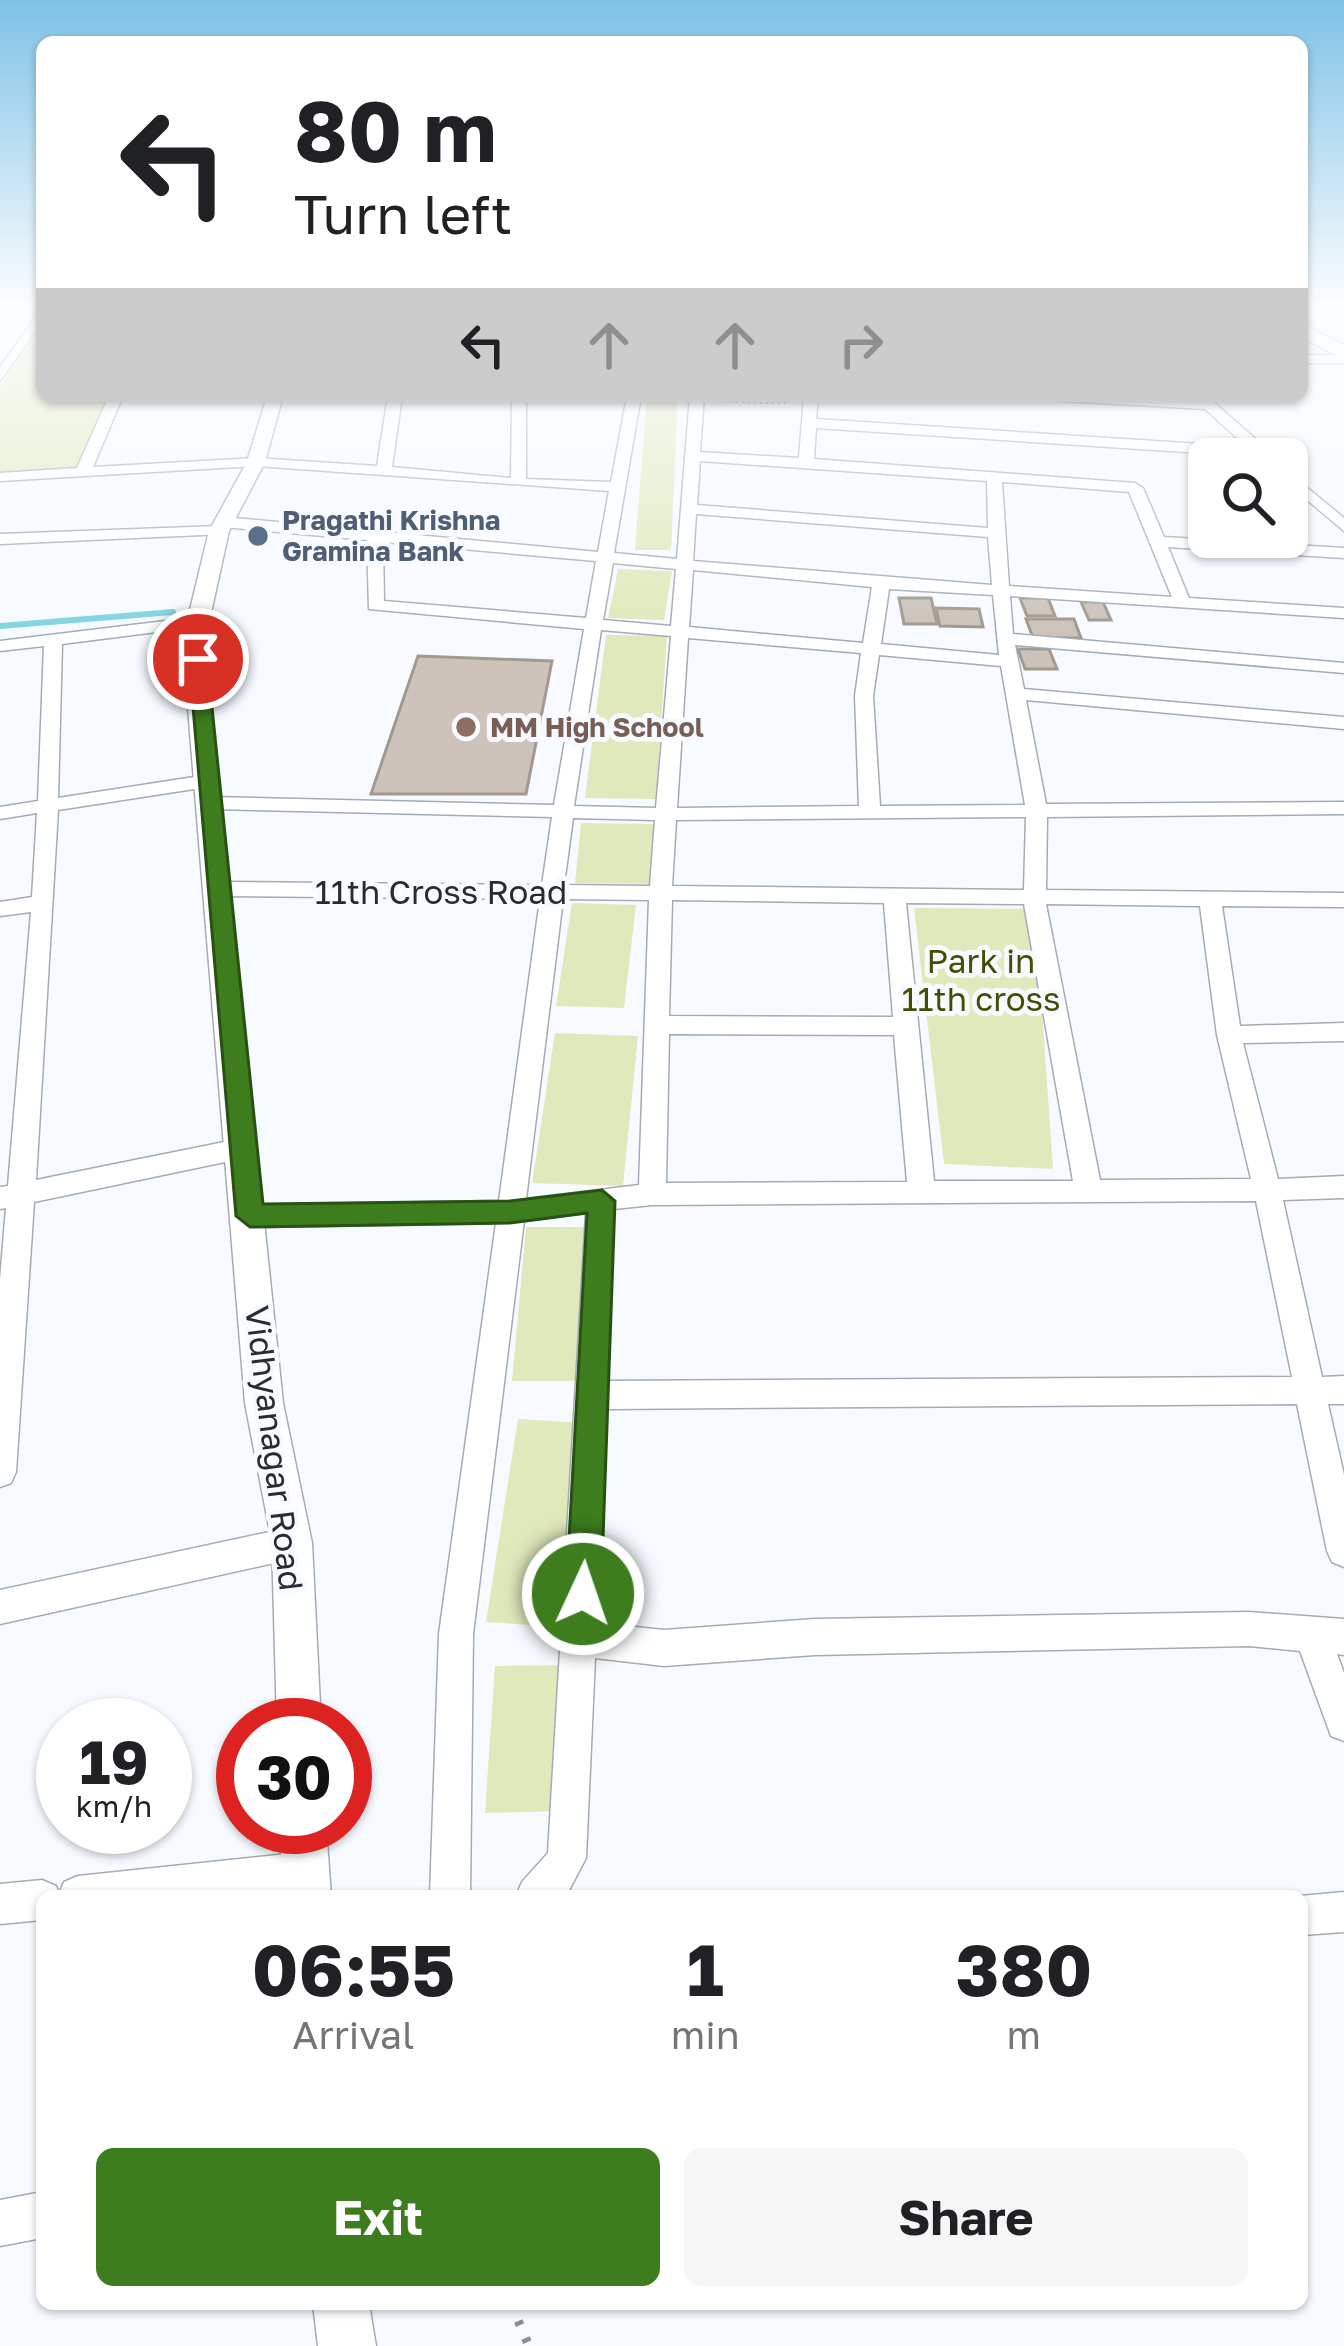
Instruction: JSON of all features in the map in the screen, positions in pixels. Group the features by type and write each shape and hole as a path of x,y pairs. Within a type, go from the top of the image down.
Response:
{"street":[{"path":"83,472 110,409"},
{"name":"Vidhyanagar Road","path":"271,409 256,462 221,527 198,622 208,792 264,1403 292,1543 298,1698"},
{"path":"384,471 393,409"},
{"path":"518,483 519,409"},
{"path":"450,1890 456,1634 563,811 632,409"},
{"path":"652,1194 666,814 696,409"},
{"path":"806,464 810,409"},
{"path":"1213,409 1245,438"},
{"path":"809,423 1188,450"},
{"path":"694,456 1135,488 1161,542 1180,598"},
{"path":"0,477 256,462 619,487"},
{"path":"994,478 1006,639 1037,812 1036,897 1088,1190"},
{"path":"1308,494 1344,526"},
{"path":"690,509 996,532"},
{"path":"0,538 221,527 375,535 880,583 1180,598 1344,614"},
{"path":"375,535 375,604 1010,661"},
{"path":"1161,542 1344,553"},
{"path":"869,813 864,696 880,583"},
{"path":"0,646 198,622"},
{"path":"0,1472 12,1196 44,903 53,639"},
{"path":"1006,639 1344,668"},
{"path":"1016,694 1344,723"},
{"path":"0,813 208,792 369,811 666,814 1344,808"},
{"name":"11th Cross Road","path":"220,889 1344,900"},
{"path":"894,895 922,1191"},
{"path":"1210,899 1229,1035 1344,1551"},
{"path":"0,909 44,903"},
{"path":"658,1025 906,1026"},
{"path":"1229,1035 1344,1032"},
{"path":"12,1196 244,1148"},
{"path":"250,1216 510,1212 652,1194 1344,1187"},
{"path":"544,1890 566,1858 602,1201"},
{"path":"593,1395 1344,1390"},
{"path":"0,1607 292,1543"},
{"path":"581,1639 664,1648 815,1637 1249,1629 1328,1636 1344,1723"},
{"path":"123,1890 305,1865"},
{"path":"0,1904 36,1901"},
{"path":"1308,1915 1344,1912"},
{"path":"0,2223 36,2217"},
{"path":"342,2310 347,2346"}],"path":[{"path":"514,2310 529,2346"}],"green space":[{"path":"0,409 102,409 77,469 0,474"},
{"path":"646,409 677,409 671,550 635,550"},
{"path":"618,569 672,571 664,620 608,618"},
{"path":"606,635 667,636 656,799 585,798"},
{"path":"581,823 654,824 652,884 575,883"},
{"path":"572,903 636,905 624,1008 556,1006"},
{"name":"Park in 11th cross","path":"914,908 1035,909 1053,1169 944,1164"},
{"path":"555,1033 638,1036 623,1186 532,1183"},
{"path":"526,1227 593,1227 585,1381 512,1381"},
{"path":"518,1419 586,1423 560,1627 486,1622"},
{"path":"570,1665 565,1811 485,1813 495,1666"}],"building":[{"path":"899,598 931,598 937,624 904,624"},
{"path":"1020,598 1048,598 1055,616 1027,616"},
{"path":"1081,602 1103,602 1111,620 1089,620"},
{"path":"936,608 979,609 983,627 940,626"},
{"path":"1026,619 1074,619 1081,638 1033,638"},
{"path":"1018,649 1049,649 1057,669 1025,669"},
{"name":"MM High School","path":"418,656 552,661 526,794 371,794"}],"waterway":[{"path":"0,626 173,612"}],"place":[{"name":"Pragathi Krishna Gramina Bank","path":"258,536"},
{"name":"MM High School","path":"466,727"}],"route":[{"path":"198,659 250,1216 510,1212 602,1201 583,1594"}]}
